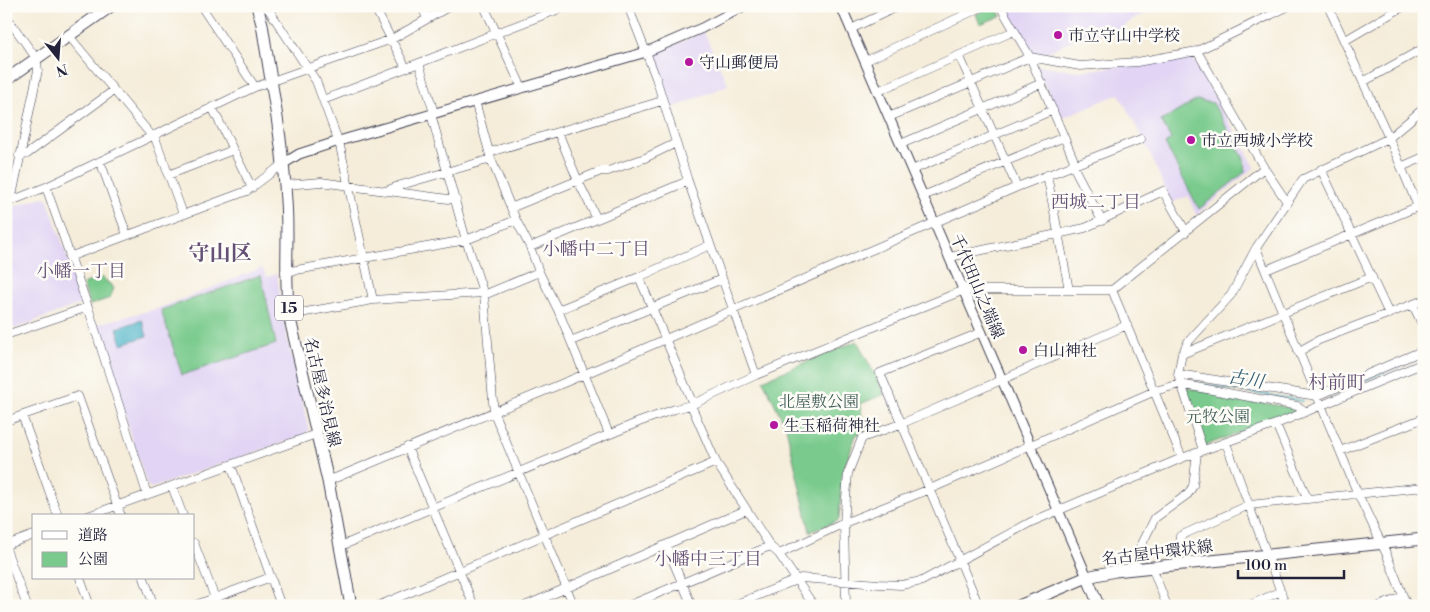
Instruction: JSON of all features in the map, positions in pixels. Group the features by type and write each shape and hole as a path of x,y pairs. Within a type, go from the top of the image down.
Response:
{"main road":[{"path":"6,80 111,6"},
{"name":"名古屋多治見線","path":"257,6 285,185 285,272 290,315 328,481 351,606"},
{"name":"名古屋中環状線","path":"1019,606 1088,577 1136,569 1424,539"},
{"path":"1088,577 1099,606"}],"street":[{"path":"201,6 255,87"},
{"path":"264,6 269,10 308,69 323,100 339,141 373,300"},
{"path":"374,6 406,68"},
{"path":"422,6 427,19"},
{"path":"8,202 46,187 255,87 392,39 450,6"},
{"path":"484,6 522,88"},
{"path":"323,100 566,6"},
{"path":"628,6 646,52 688,181 756,375"},
{"path":"69,257 252,188 282,164 299,154 432,113 646,52 702,28 744,6"},
{"name":"千代田山之端線","path":"842,6 1088,577"},
{"path":"851,29 899,6"},
{"path":"865,61 984,6"},
{"path":"1000,6 1030,57 1074,164 1102,221"},
{"path":"889,117 1030,57 1080,66 1137,62 1197,51 1289,6"},
{"path":"1328,6 1401,167 1421,205 1424,221"},
{"path":"1344,41 1404,6"},
{"path":"6,16 36,58 38,70 8,202"},
{"path":"878,91 960,57 1014,31"},
{"path":"68,36 152,135 183,214"},
{"path":"1363,82 1424,48"},
{"path":"1197,51 1264,168 1287,202"},
{"path":"960,57 1016,187"},
{"path":"419,63 446,171 484,294 494,412 574,606"},
{"path":"901,144 1042,83"},
{"path":"19,156 27,154 114,90"},
{"path":"475,101 491,156 513,207 516,220 530,246 539,272 558,310 610,434"},
{"path":"386,191 558,132 662,101"},
{"path":"212,107 252,188"},
{"path":"1136,569 1135,558 1155,518 1188,494 1192,486 1200,452 1178,374 1182,354 1188,342 1231,295 1256,248 1303,179 1389,138 1424,108"},
{"path":"912,170 1053,110"},
{"path":"558,132 578,181 597,219"},
{"path":"923,196 1064,137"},
{"path":"328,481 585,374 1016,187 1140,139"},
{"path":"513,207 601,171 608,171 645,158 676,143"},
{"path":"168,175 233,150"},
{"path":"1401,167 1424,157"},
{"path":"100,161 127,235"},
{"path":"341,546 518,474 610,434 675,408 692,405 756,375 964,290 1112,290 1264,168"},
{"path":"1321,169 1389,314"},
{"path":"1047,175 1069,290"},
{"path":"530,246 688,181"},
{"path":"285,185 321,182 456,200"},
{"path":"46,187 88,307 147,494"},
{"path":"950,257 1085,228 1163,191 1186,232"},
{"path":"1266,270 1421,205"},
{"path":"285,272 466,240 516,220"},
{"path":"558,310 639,277 710,245"},
{"path":"1256,248 1357,492 1386,553 1407,606"},
{"path":"290,315 373,300 484,294 539,272"},
{"path":"639,277 716,462 770,546 779,554 814,606"},
{"path":"1182,354 1372,277"},
{"path":"571,341 722,279"},
{"path":"1112,290 1182,458"},
{"path":"1298,352 1319,340 1424,300"},
{"path":"1413,305 1424,328"},
{"path":"6,334 88,307"},
{"path":"846,606 844,523 848,473 862,438 902,423 1127,326"},
{"path":"979,606 880,373 982,332"},
{"path":"1178,374 1317,396 1424,350"},
{"path":"732,606 796,579 880,584 915,582 961,561 1031,522 1058,510 1182,458 1276,424 1424,363"},
{"path":"779,554 844,523 930,489 1155,391 1180,384 1297,406 1305,411"},
{"path":"6,421 78,396 120,514"},
{"path":"22,415 57,514"},
{"path":"1340,451 1424,418"},
{"path":"1276,424 1307,498"},
{"path":"93,514 316,434"},
{"path":"1226,443 1286,606"},
{"path":"408,448 474,606"},
{"path":"378,606 716,462"},
{"path":"231,465 281,606"},
{"path":"172,486 182,514"},
{"path":"1177,565 1180,536 1249,505 1357,492 1424,487"},
{"path":"525,606 746,510"},
{"path":"27,606 6,547 32,536"},
{"path":"666,544 692,606"},
{"path":"195,546 216,602"},
{"path":"628,606 770,546"},
{"path":"1152,567 1167,606"},
{"path":"193,606 216,602 271,577"},
{"path":"81,580 90,606"},
{"path":"145,580 154,606"},
{"path":"1248,606 1280,592"},
{"path":"1379,606 1403,597"}],"shaded area":[{"name":"市立守山中学校","path":"1003,6 1170,6 1170,8 1151,11 1133,19 1121,29 1073,40 1038,57 1030,54"},
{"path":"704,32 728,85 671,109 655,58 658,52"},
{"name":"市立西城小学校","path":"1190,58 1196,63 1255,167 1196,215 1188,196 1171,203 1147,147 1119,94 1059,119 1036,65 1079,71"},
{"path":"43,197 47,198 83,303 14,329 6,308 6,299 9,297 6,290 6,209"},
{"path":"262,268 267,277 277,274 284,324 309,430 305,435 151,488 147,485 96,324 156,309"}],"green space":[{"path":"995,6 1001,16 980,24 976,14"},
{"path":"1197,100 1213,103 1244,159 1245,172 1199,209 1165,144 1171,139 1161,121"},
{"path":"261,275 276,344 182,375 161,310"},
{"path":"102,277 114,288 110,298 90,305 83,284"},
{"name":"北屋敷公園","path":"857,341 885,394 860,404 865,432 856,435 842,474 839,520 810,532 786,427 763,380"},
{"name":"元牧公園","path":"1187,388 1295,409 1294,412 1204,446 1185,390"}],"water":[{"path":"142,320 147,336 122,344 117,328"}],"waterway":[{"name":"古川","path":"1325,397 1424,355"},
{"name":"古川","path":"1194,383 1303,401"}],"place":[{"name":"市立守山中学校","path":"1058,35"},
{"name":"守山郵便局","path":"689,62"},
{"name":"市立西城小学校","path":"1191,140"},
{"name":"白山神社","path":"1023,350"},
{"name":"生玉稲荷神社","path":"774,425"}],"district":[{"name":"西城二丁目","path":"1096,202"},
{"name":"小幡中二丁目","path":"596,249"},
{"name":"守山区","path":"220,253"},
{"name":"小幡一丁目","path":"81,271"},
{"name":"村前町","path":"1337,382"},
{"name":"小幡中三丁目","path":"708,559"}]}
